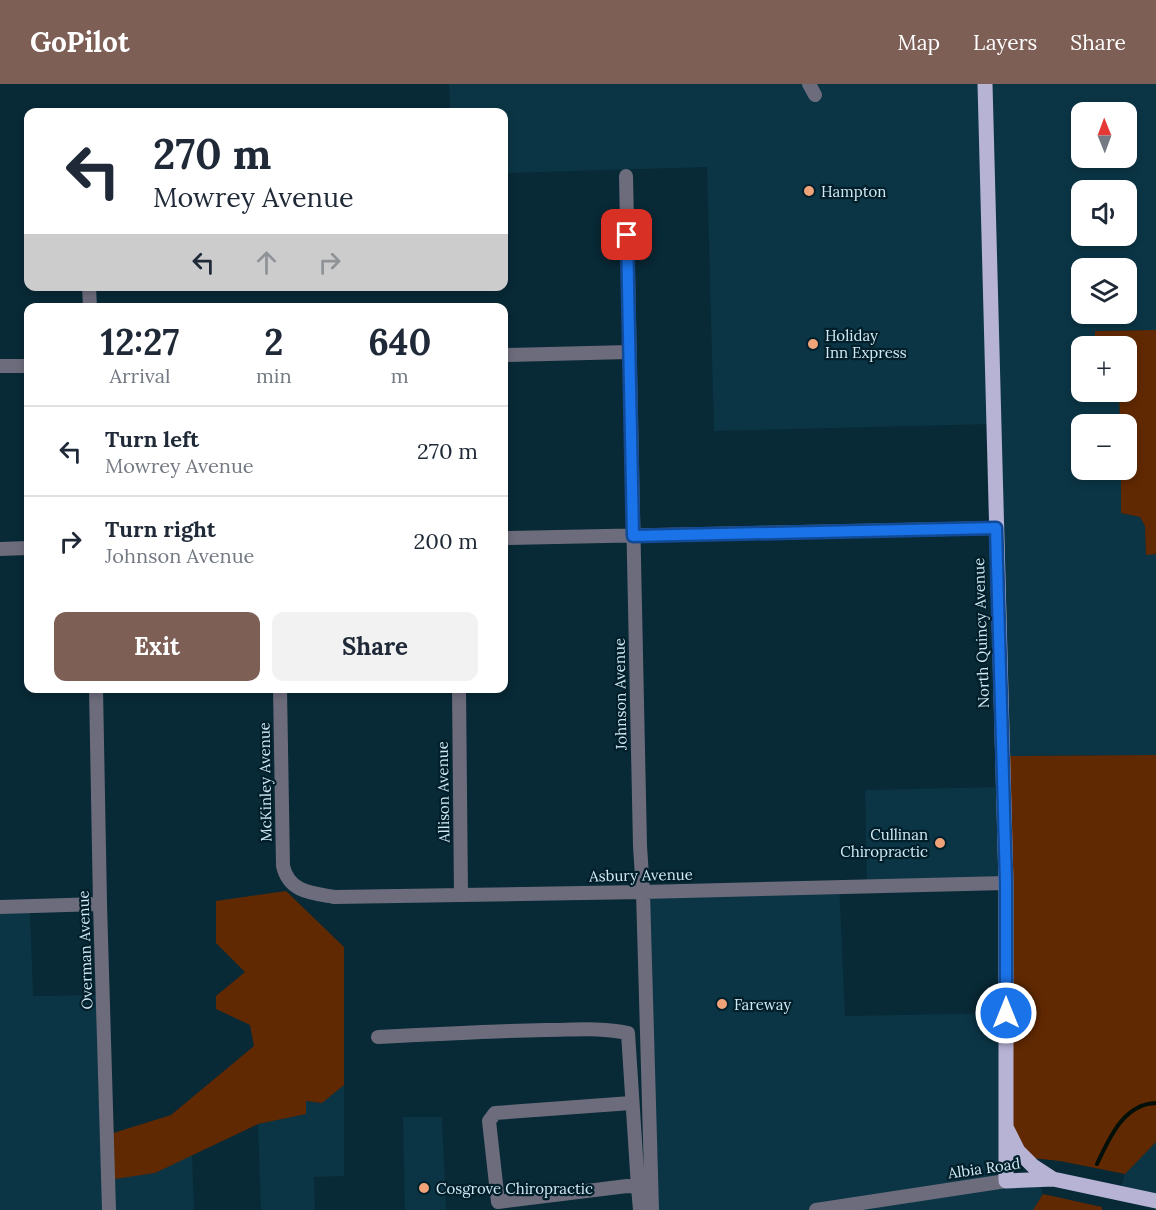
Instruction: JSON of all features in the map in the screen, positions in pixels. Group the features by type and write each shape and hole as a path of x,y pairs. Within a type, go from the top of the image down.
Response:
{"main road":[{"name":"North Quincy Avenue","path":"985,84 1006,883 1006,1181"},
{"path":"1006,1125 1018,1151 1033,1166 1053,1179"},
{"name":"Albia Road","path":"1006,1181 1053,1179 1156,1201"}],"street":[{"name":"Johnson Avenue","path":"626,176 640,846 652,1210"},
{"path":"508,355 629,352"},
{"path":"0,366 24,366"},
{"path":"508,538 996,528"},
{"path":"0,549 24,548"},
{"name":"Overman Avenue","path":"96,693 109,1210"},
{"name":"McKinley Avenue","path":"280,693 285,875"},
{"name":"Allison Avenue","path":"459,693 461,895"},
{"name":"Asbury Avenue","path":"285,875 296,888 334,897 1006,883"},
{"path":"0,907 100,904"},
{"path":"378,1037 481,1031 591,1029 612,1029 628,1033 640,1210"},
{"path":"631,1102 495,1113 489,1121 498,1202 627,1186 638,1187"},
{"name":"Albia Road","path":"816,1210 1006,1181"}],"shaded area":[{"path":"449,84 1156,84 1156,330 1096,331 1096,336 1071,336 1071,402 1119,402 1120,414 1071,414 1071,480 1121,480 1121,513 1140,517 1145,526 1146,554 1156,554 1156,755 1002,756 993,424 714,431 707,167 508,173 508,108 450,108"},
{"path":"1156,330 1156,554 1146,555 1145,526 1140,517 1121,513 1121,480 1137,480 1137,414 1120,414 1119,402 1137,402 1137,336 1095,336 1095,331"},
{"path":"1156,755 1156,1142 1125,1174 1032,1158 1006,1125 1002,756"},
{"path":"1003,787 1006,883 867,887 865,790"},
{"path":"839,882 845,1016 1006,1013 1006,1180 1038,1180 1043,1194 1033,1210 653,1210 645,893"},
{"path":"286,891 344,947 344,1085 322,1103 306,1101 306,1114 258,1124 155,1173 108,1180 107,1135 171,1115 254,1046 250,1025 216,1009 216,996 245,972 216,943 216,901"},
{"path":"0,907 30,907 33,996 103,995 104,1128 155,1173 192,1154 194,1210 0,1210"},
{"path":"344,1085 344,1176 314,1177 315,1210 261,1210 258,1124 305,1114 306,1101 322,1103"},
{"path":"403,1117 442,1117 446,1210 405,1210"},
{"path":"1156,1142 1156,1201 1119,1193 1125,1174"},
{"path":"1043,1194 1102,1207 1102,1210 1033,1210"}],"waterway":[{"path":"1097,1164 1112,1134 1126,1116 1144,1105 1156,1103"}],"place":[{"name":"Hampton","path":"809,191"},
{"name":"Holiday Inn Express","path":"813,344"},
{"name":"Cullinan Chiropractic","path":"940,843"},
{"name":"Fareway","path":"722,1004"},
{"name":"Cosgrove Chiropractic","path":"424,1188"}],"route":[{"path":"627,235 633,536 996,528 1006,883 1006,1013"}]}
